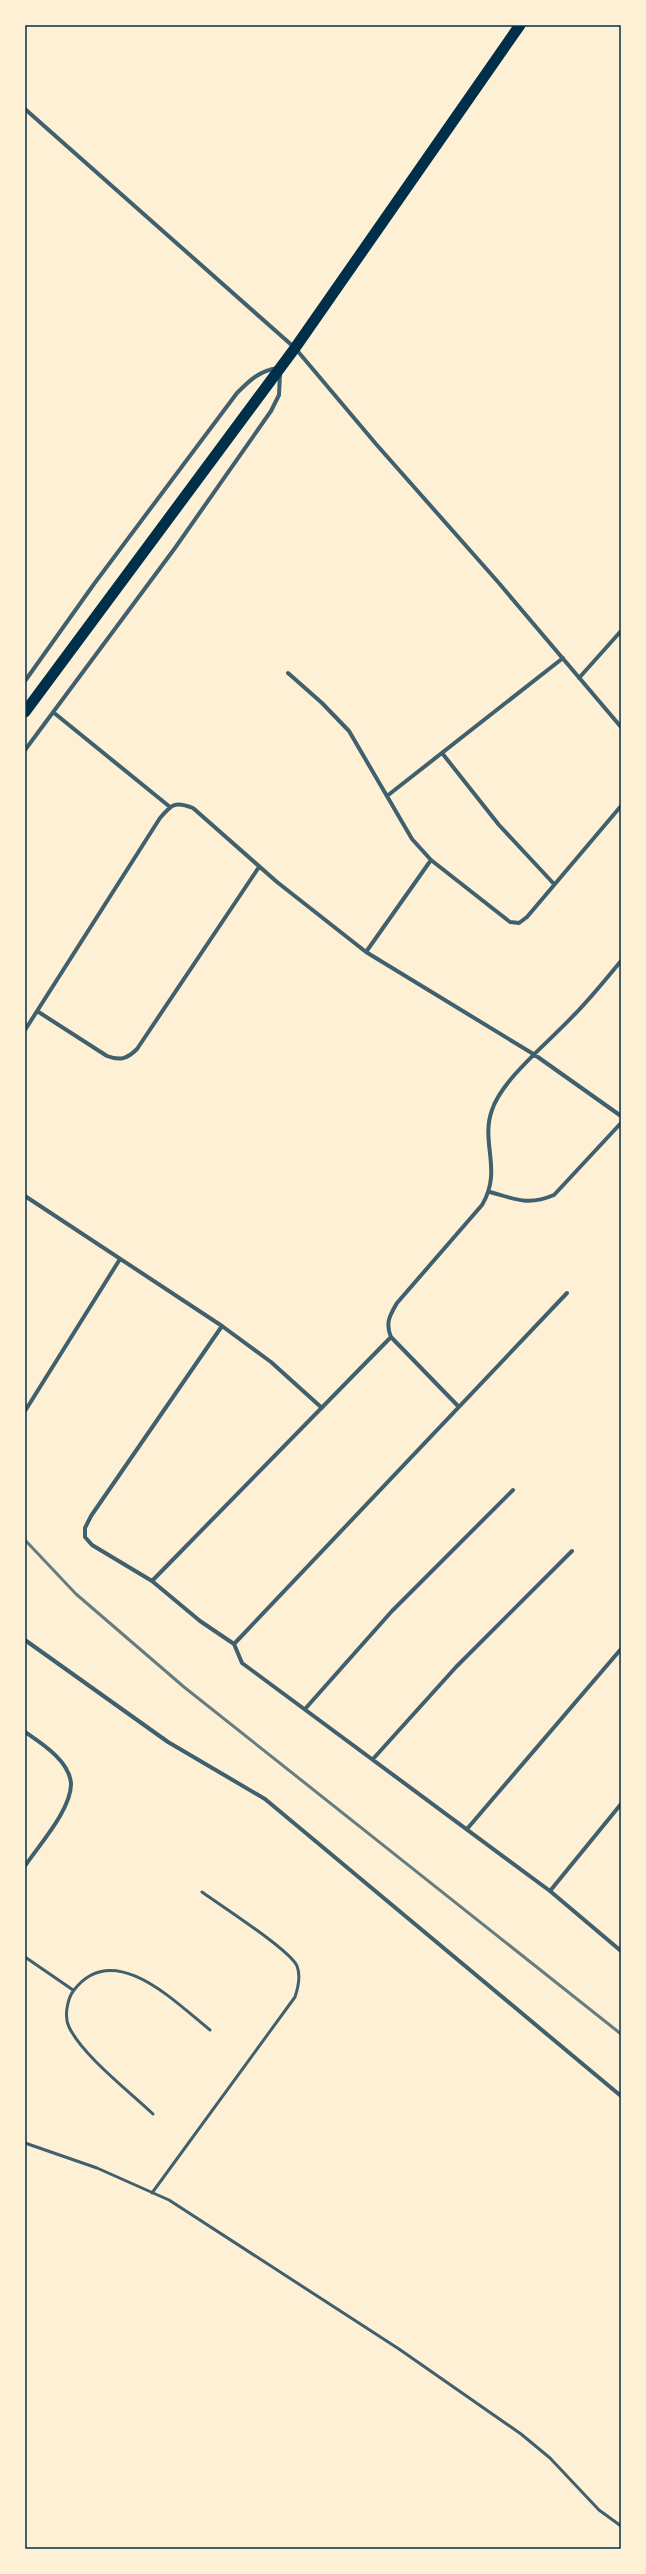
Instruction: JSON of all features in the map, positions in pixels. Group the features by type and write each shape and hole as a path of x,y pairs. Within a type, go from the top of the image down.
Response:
{"highway":[{"path":"25,712 295,348 520,25"}],"street":[{"path":"25,109 295,348 621,727"},
{"path":"25,681 94,584 237,393 252,377 265,370 280,368 279,395 271,411 175,548 25,750"},
{"path":"580,678 621,631"},
{"path":"387,796 563,658"},
{"path":"288,673 322,703 349,731 412,839 431,860 510,922 519,923 527,917 621,806"},
{"path":"53,712 170,807"},
{"path":"442,753 499,825 554,884"},
{"path":"25,1030 160,818 170,807 180,804 193,808 259,867 366,952 535,1055 621,1116"},
{"path":"366,952 431,860"},
{"path":"37,1011 107,1056 118,1060 129,1056 137,1049 259,867"},
{"path":"458,1406 391,1338 387,1328 389,1316 397,1303 482,1205 490,1192 492,1176 489,1134 492,1110 503,1091 535,1055 574,1016 621,961"},
{"path":"490,1192 523,1201 539,1201 554,1195 621,1123"},
{"path":"25,1196 222,1326 271,1362 322,1408"},
{"path":"25,1411 120,1258"},
{"path":"234,1644 458,1406 567,1293"},
{"path":"222,1326 85,1528 85,1537 92,1545 152,1581 200,1621 234,1644 242,1663 550,1891 621,1951"},
{"path":"152,1581 391,1338"},
{"path":"305,1709 392,1611 513,1490"},
{"path":"373,1759 456,1667 572,1551"},
{"path":"25,1640 168,1742 264,1799 621,2096"},
{"path":"467,1829 621,1649"},
{"path":"25,1732 42,1744 63,1764 71,1783 63,1810 25,1866"},
{"path":"550,1891 621,1804"}],"lane":[{"path":"152,2193 295,1997 298,1985 297,1966 278,1946 202,1892"},
{"path":"25,1957 73,1990"},
{"path":"153,2114 84,2048 68,2026 66,2006 73,1990 87,1977 107,1970 130,1972 162,1991 210,2030"},
{"path":"25,2143 98,2168 169,2200 399,2349 521,2434 550,2458 599,2510 621,2526"}],"railway":[{"path":"25,1540 76,1594 184,1687 621,2034"}]}
